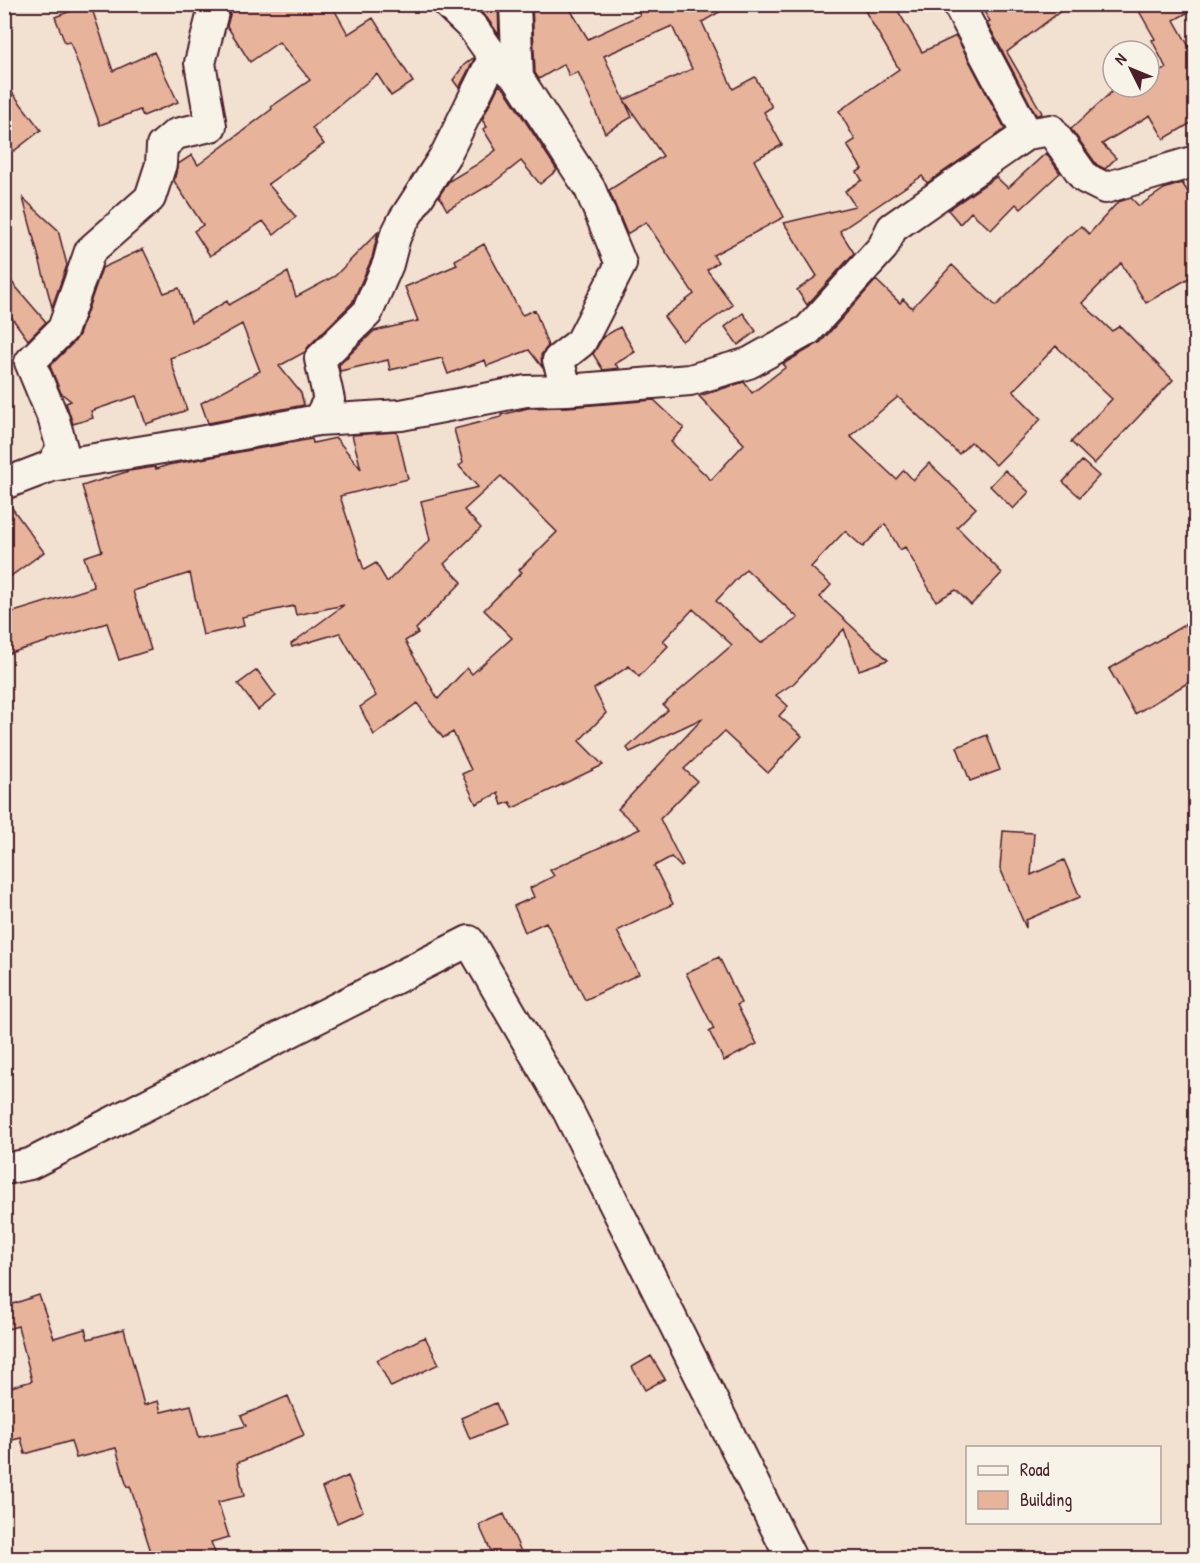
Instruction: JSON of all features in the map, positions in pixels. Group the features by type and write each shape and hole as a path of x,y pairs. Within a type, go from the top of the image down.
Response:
{"street":[{"path":"51,466 62,448 54,420 30,362 63,329 90,251 150,198 160,164 162,146 176,134 211,126 200,63 214,4"},
{"path":"448,4 473,28 495,59 518,78 590,189 621,264 581,342 558,360 567,390"},
{"path":"515,4 518,78"},
{"path":"958,4 1027,134"},
{"path":"318,420 328,400 320,359 367,313 403,221 446,154 495,59"},
{"path":"4,484 51,466 318,420 401,415 526,391 690,380 749,363 808,330 883,247 892,228 1027,134 1051,130 1085,178 1105,188 1196,160"},
{"path":"4,1169 30,1164 49,1155 469,941 568,1111 791,1558"}],"building":[{"path":"235,4 331,4 348,34 373,18 413,82 391,96 377,74 312,128 324,144 268,184 296,217 274,235 263,221 210,256 194,231 203,225 174,181 178,164 192,155 198,165 272,109 271,107 310,80 279,42 250,62 227,26"},
{"path":"473,4 498,4 499,35 487,18"},
{"path":"532,4 567,4 588,39 640,15 635,4 733,4 702,22 733,89 755,77 772,107 764,112 782,145 754,160 784,217 713,255 718,262 707,270 733,305 682,341 664,317 694,294 646,222 627,234 609,190 663,156 625,101 632,117 605,133 578,72 569,76 564,64 539,79 535,73","holes":["672,26 692,69 624,100 604,56"]},
{"path":"861,4 894,4 922,52 956,36 1005,129 927,183 922,176 840,231 854,253 807,305 797,290 817,276 784,223 855,206 845,191 862,180 857,172 862,169 847,145 855,140 839,111 899,69"},
{"path":"979,4 1070,4 1007,52 1042,113 1039,115 1036,115 987,22 990,21"},
{"path":"1135,4 1196,4 1196,8 1174,20 1196,59 1196,120 1164,139 1150,115 1102,144 1116,158 1105,169 1097,165 1071,129 1104,99 1161,99 1161,71 1166,68 1161,58 1161,39 1155,39"},
{"path":"91,6 113,71 154,52 178,102 143,116 140,110 100,125 70,42 65,43 55,17"},
{"path":"473,58 459,88 453,80 464,65"},
{"path":"4,82 41,130 14,151 4,139"},
{"path":"499,85 505,90 557,170 540,184 521,161 493,183 447,210 439,196 449,181 496,150 483,129 487,127 482,120"},
{"path":"1046,153 1060,173 1021,209 1016,204 991,230 971,212 960,224 948,210 996,177 1008,188"},
{"path":"1182,183 1196,204 1196,274 1146,303 1121,263 1082,303 1112,331 1120,326 1173,380 1094,464 1071,442 1112,399 1056,346 1013,391 1041,419 996,465 971,442 959,454 898,397 850,436 896,479 904,470 913,480 929,463 976,508 957,527 1002,573 971,605 956,590 936,601 905,547 900,550 885,524 863,547 845,531 811,567 831,585 820,597 888,660 859,670 844,629 794,683 776,695 788,706 779,716 802,736 768,773 724,732 684,769 697,781 660,819 683,865 681,867 671,857 654,866 673,904 617,931 639,974 585,1000 546,922 525,932 514,906 534,897 530,888 554,876 550,870 640,829 618,809 703,718 630,752 627,748 668,710 663,705 732,645 693,609 663,641 668,646 639,677 629,666 594,689 606,713 579,741 603,765 513,808 510,802 502,805 498,793 476,804 462,774 471,770 453,732 443,738 417,703 374,735 360,707 376,696 340,633 292,647 291,644 344,605 296,615 294,606 242,617 244,626 203,635 190,573 133,591 151,650 119,660 107,623 4,655 4,615 94,587 84,557 102,551 82,486 129,471 155,467 156,469 312,439 313,443 336,438 361,469 352,435 397,432 408,479 340,496 364,570 376,563 387,582 430,540 421,501 478,487 459,466 463,463 454,429 528,408 654,400 684,428 671,442 711,480 744,444 699,396 744,382 752,393 786,367 783,364 821,342 876,280 900,303 903,299 912,308 952,265 996,306 1081,226 1089,234 1118,202 1131,198 1139,206 1164,189","holes":["501,476 557,532 484,610 512,638 472,674 467,668 438,699 405,641 418,633 416,629 462,582 444,564 481,528 464,510","746,569 798,618 761,643 716,601"]},
{"path":"23,198 58,230 67,265 52,307"},
{"path":"378,232 372,258 352,303 305,352 279,366 301,393 304,405 208,423 201,403 260,371 242,324 201,347 170,358 187,410 146,424 136,396 91,411 93,418 73,424 66,403 71,401 61,393 50,366 79,335 102,268 143,249 164,293 179,288 191,322 227,301 229,305 288,272 296,297 335,276"},
{"path":"484,244 522,315 535,310 548,346 541,355 542,367 529,350 487,366 485,360 448,374 442,358 390,370 388,360 340,371 339,365 374,331 418,321 405,287 457,265 455,260"},
{"path":"4,273 46,322 28,340 4,307"},
{"path":"743,313 756,331 738,345 725,327"},
{"path":"620,327 635,352 615,364 619,368 603,370 593,354 603,337"},
{"path":"1082,461 1099,476 1080,497 1063,482"},
{"path":"1005,470 1029,492 1013,509 990,486"},
{"path":"4,501 7,501 44,552 4,581"},
{"path":"1196,618 1196,678 1135,714 1109,669"},
{"path":"257,670 276,696 258,710 238,684"},
{"path":"987,735 1000,770 970,781 957,747"},
{"path":"1003,831 1034,833 1031,875 1064,860 1080,897 1026,920 1026,928 1000,868"},
{"path":"719,957 741,1003 737,1005 757,1044 724,1061 709,1031 714,1029 686,973"},
{"path":"39,1295 54,1338 85,1329 88,1339 124,1329 144,1405 158,1401 161,1412 191,1405 199,1437 246,1426 241,1416 288,1396 304,1435 237,1463 244,1496 218,1502 229,1537 211,1542 217,1558 153,1558 130,1486 127,1487 116,1448 76,1458 71,1441 25,1454 21,1438 4,1442 4,1389 32,1381 18,1326 4,1330 4,1307"},
{"path":"425,1337 439,1364 391,1387 377,1360"},
{"path":"651,1356 665,1379 645,1390 632,1367"},
{"path":"496,1403 505,1425 470,1439 461,1418"},
{"path":"348,1476 363,1511 337,1523 322,1488"},
{"path":"504,1514 524,1558 494,1558 479,1525"}]}
